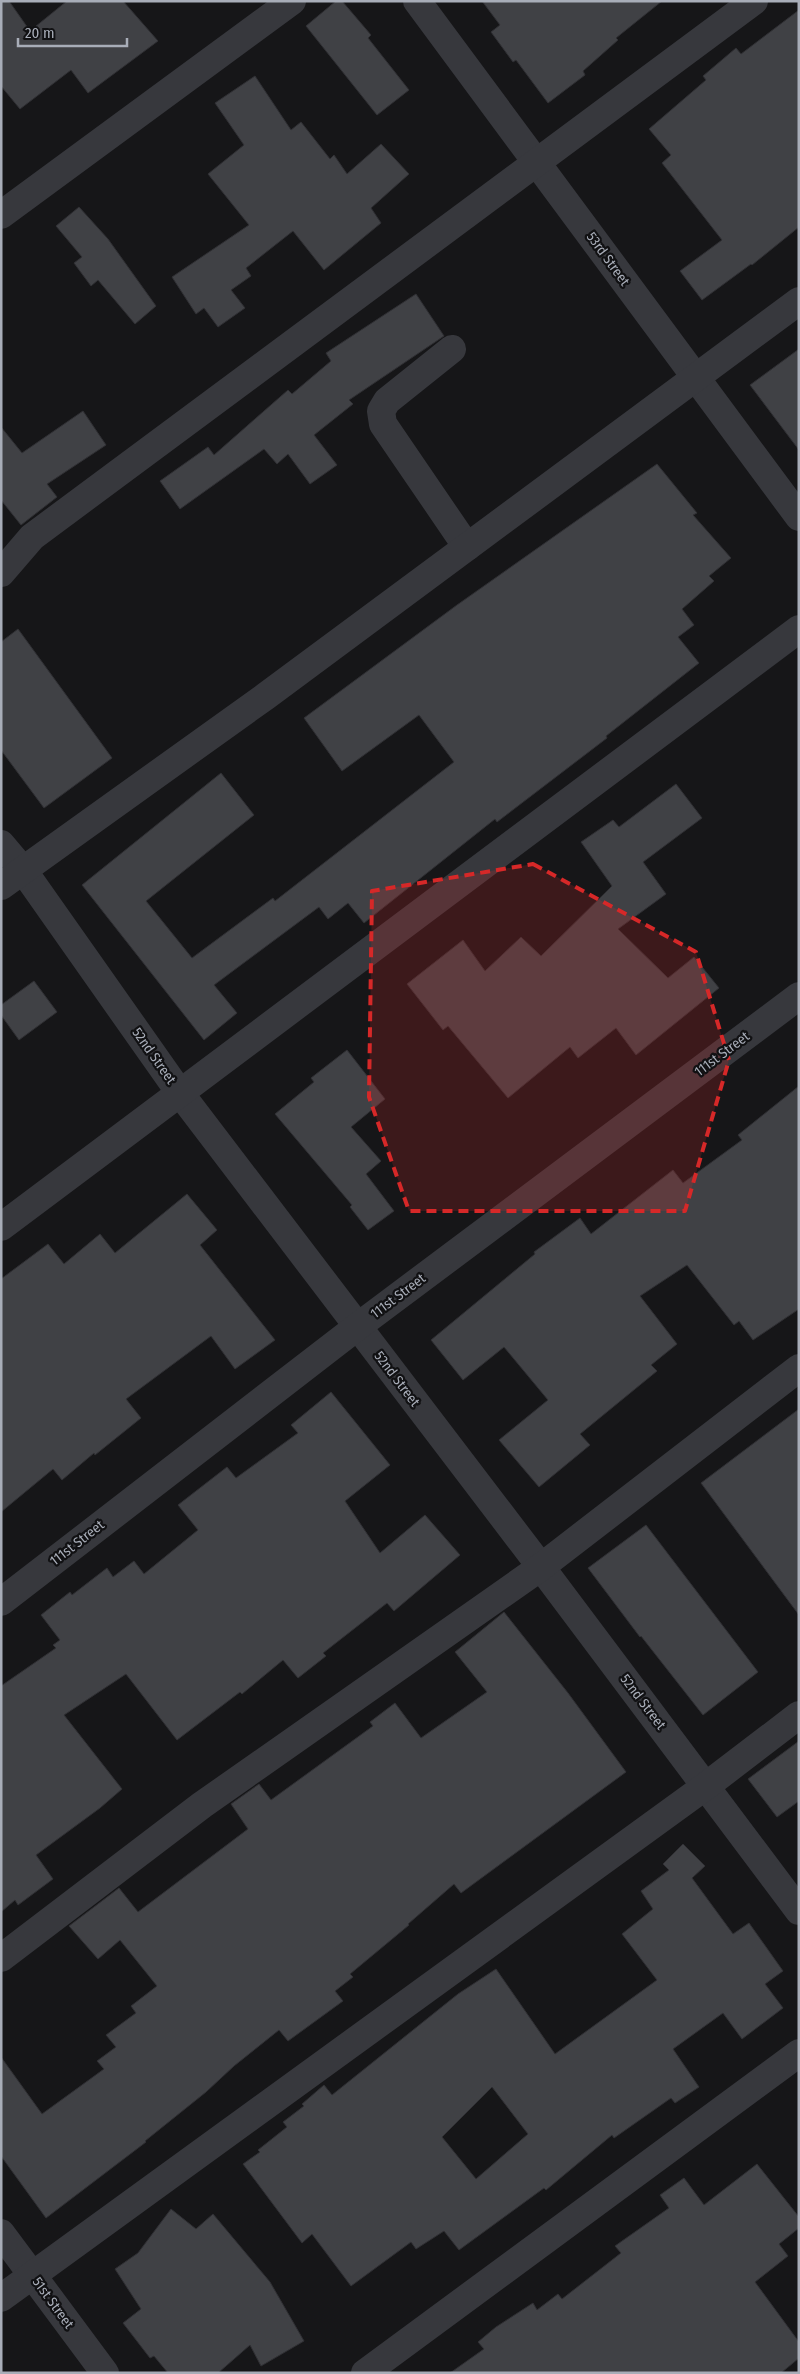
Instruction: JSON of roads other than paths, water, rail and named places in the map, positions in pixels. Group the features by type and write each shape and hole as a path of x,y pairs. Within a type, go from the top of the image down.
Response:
{"street":[{"path":"1,215 292,1"},
{"name":"53rd Street","path":"417,1 799,517"},
{"path":"1,573 32,537 754,1"},
{"path":"1,886 266,696 799,301"},
{"path":"452,348 387,401 381,411 383,424 466,547"},
{"path":"1,1227 799,628"},
{"name":"52nd Street","path":"1,844 23,870 180,1093 542,1567 799,1911"},
{"name":"111st Street","path":"1,1602 357,1327 799,996"},
{"path":"1,1958 202,1804 542,1567 799,1368"},
{"path":"1,2298 706,1786 799,1715"},
{"path":"364,2373 799,2053"},
{"name":"51st Street","path":"1,2233 105,2373"}]}
